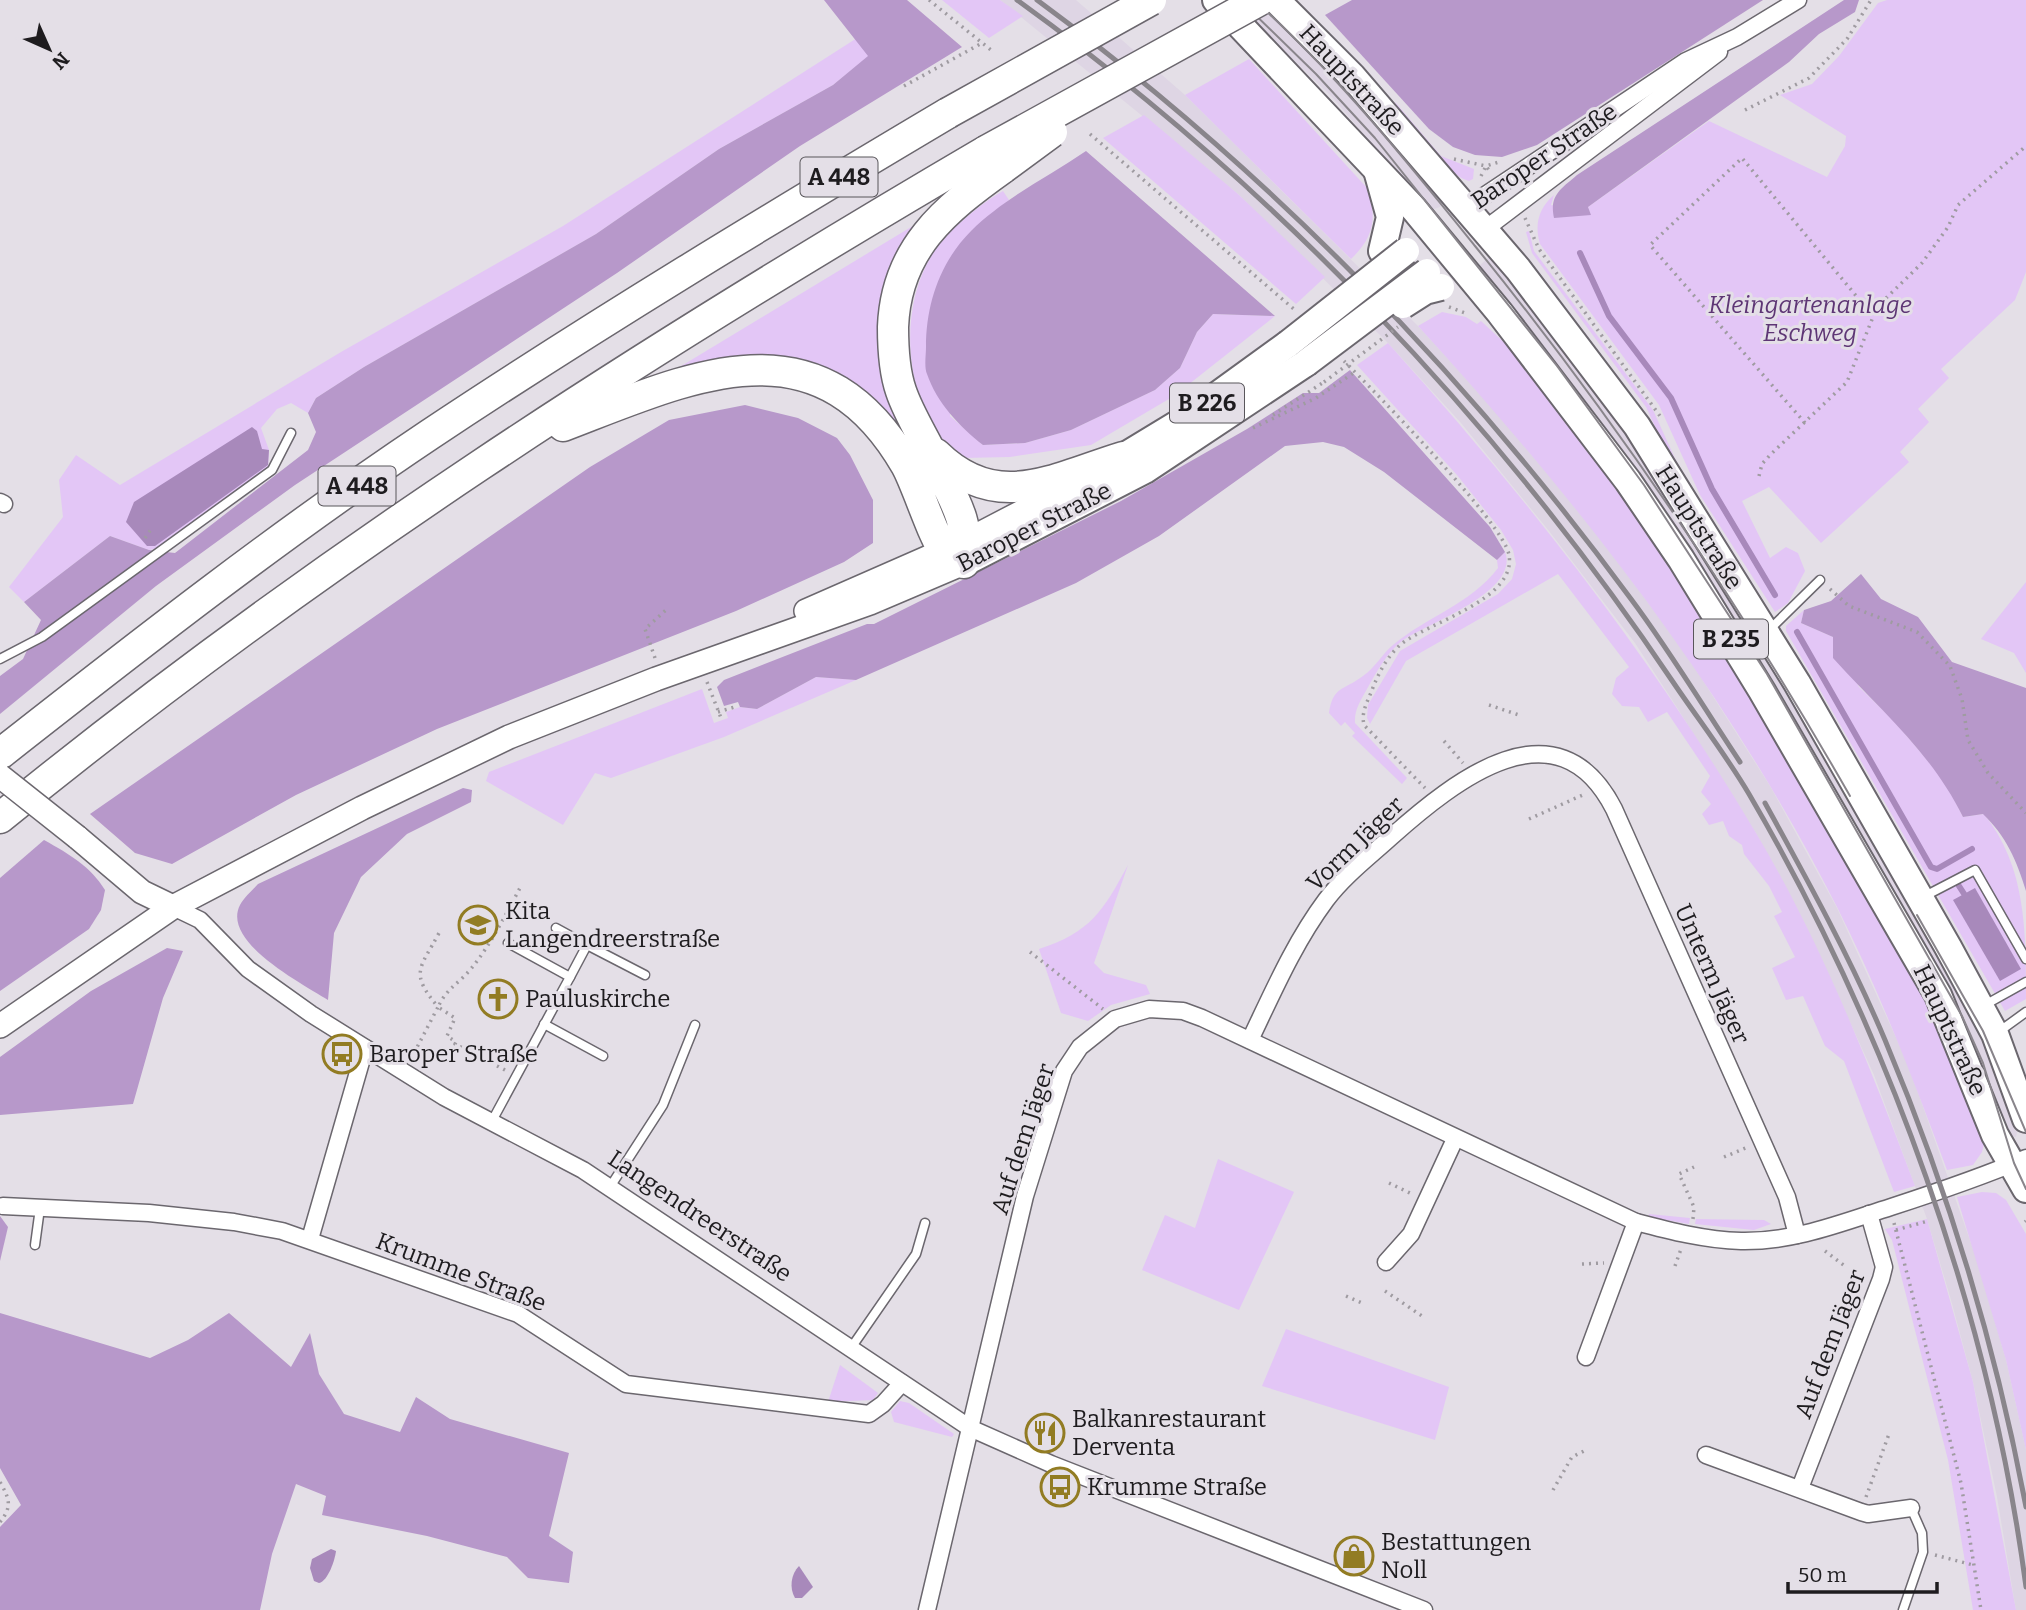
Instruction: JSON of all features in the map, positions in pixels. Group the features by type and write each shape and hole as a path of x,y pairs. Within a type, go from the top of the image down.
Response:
{"highway":[{"name":"A 448","path":"0,754 178,617 427,436 731,242 948,113 1151,0"},
{"name":"A 448","path":"0,818 271,608 503,448 782,270 994,159 1154,58 1260,0"},
{"path":"958,552 962,515 901,391 893,341 894,301 905,267 929,229 959,200 994,159"},
{"path":"503,448 666,386 710,373 760,368 795,375 838,391 858,404 882,430 958,552"},
{"path":"928,446 966,478 984,486 1013,488 1056,481 1123,457"}],"main road":[{"name":"Hauptstraße","path":"1216,0 1375,166 1433,231 1500,313 1628,481 1694,580 1762,691 1938,995 1995,1135 2019,1161 2026,1189"},
{"name":"Hauptstraße","path":"1276,0 1352,76 1518,269 1637,426 1766,633 1920,898 1995,1034 2026,1119"},
{"path":"1375,166 1397,241"},
{"name":"Baroper Straße","path":"0,1026 173,907 337,821 509,737 958,552 1145,470 1297,353 1359,287 1397,241 1433,231 1466,208"},
{"name":"Baroper Straße","path":"659,677 870,603 1297,353 1378,309 1436,288 1451,254 1484,230"},
{"name":"Hauptstraße","path":"1436,288 1476,292 1500,313"},
{"name":"Langendreerstraße","path":"0,776 142,892 173,907"}],"street":[{"name":"Baroper Straße","path":"1466,208 1686,61 1737,37 1798,0"},
{"name":"Baroper Straße","path":"1484,230 1695,73 1737,37"},
{"name":"Vorm Jäger","path":"1250,1040 1292,953 1329,897 1351,873 1437,800 1474,775 1518,755 1554,756"},
{"name":"Unterm Jäger","path":"1554,756 1577,765 1601,787 1787,1197 1797,1235"},
{"name":"Langendreerstraße","path":"173,907 200,920 248,969 403,1073 610,1187 970,1428 1051,1464 1396,1605 1424,1610"},
{"name":"Auf dem Jäger","path":"927,1610 1025,1196 1064,1071 1080,1047 1115,1018 1149,1009 1183,1011 1636,1222 1688,1235 1739,1241 1797,1235 1890,1207 2019,1161"},
{"path":"310,1239 365,1048"},
{"path":"1386,1262 1411,1234 1455,1139"},
{"name":"Krumme Straße","path":"3,1206 149,1213 234,1222 310,1239 519,1314 626,1384 869,1414 883,1404 902,1383"},
{"name":"Auf dem Jäger","path":"1800,1488 1881,1279 1884,1267 1869,1214"},
{"path":"1586,1357 1636,1222"},
{"path":"1706,1455 1868,1514 1911,1508"}],"lane":[{"path":"0,659 42,638 272,470 291,433"},
{"path":"1766,633 1820,580"},
{"path":"1920,898 1975,870 2026,959"},
{"path":"556,928 645,975"},
{"path":"508,943 570,977"},
{"path":"492,1122 587,944"},
{"path":"1980,1008 2026,982"},
{"path":"1995,1034 2026,1012"},
{"path":"544,1024 603,1056"},
{"path":"610,1187 663,1105 695,1025"},
{"path":"35,1245 40,1208"},
{"path":"851,1348 916,1254 925,1223"},
{"path":"1903,1610 1923,1552 1922,1534 1911,1508"}],"path":[{"path":"929,0 991,50"},
{"path":"1745,110 1809,78 1847,38 1871,0"},
{"path":"904,86 982,43"},
{"path":"1090,134 1289,304"},
{"path":"1759,476 1765,461 1847,382 1872,315 1922,263 1948,227 1958,205 2026,146"},
{"path":"1805,423 1650,245 1742,158 1872,315"},
{"path":"1436,288 1465,313"},
{"path":"1251,429 1324,382 1402,325"},
{"path":"1316,398 1355,372 1402,421 1493,526 1509,555 1507,573 1493,592 1398,647 1381,669 1364,708 1364,725 1437,800"},
{"path":"145,538 152,528"},
{"path":"1820,580 1849,606 1917,632 1950,666 1962,699 1968,740 1988,774 2026,813"},
{"path":"659,677 645,629 666,610"},
{"path":"700,663 721,718"},
{"path":"1489,705 1522,716"},
{"path":"718,712 738,706"},
{"path":"1444,741 1474,775"},
{"path":"1529,819 1601,787"},
{"path":"403,1073 447,988 469,972 480,957 520,888"},
{"path":"439,933 419,972 420,982 438,1007 455,1018 446,1036 456,1042 455,1044 516,1076"},
{"path":"1030,952 1115,1018"},
{"path":"1724,1157 1762,1141"},
{"path":"1693,1216 1694,1207 1679,1174 1694,1167"},
{"path":"1389,1182 1413,1194"},
{"path":"1890,1207 1961,1483 1981,1610"},
{"path":"1896,1230 1928,1221"},
{"path":"1825,1251 1846,1267"},
{"path":"1675,1266 1680,1252"},
{"path":"1385,1291 1425,1318"},
{"path":"1346,1296 1362,1303"},
{"path":"1861,1512 1889,1434"},
{"path":"1553,1490 1572,1457 1588,1449"},
{"path":"0,1482 10,1500 8,1512 0,1522"},
{"path":"1923,1552 1973,1565"}],"shaded area":[{"path":"824,0 907,0 962,47 800,146 617,273 295,485 156,586 0,714 0,676 23,659 41,620 24,602 110,536 149,550 175,553 308,450 316,432 308,413 316,398 364,367 596,234 719,149 833,85 868,56"},
{"path":"1000,0 1076,0 1185,95 1418,326 1506,422 1596,532 1686,654 1770,786 1837,908 1908,1064 1979,1266 2006,1360 2026,1450 2026,1610 2016,1610 1997,1497 1973,1382 1951,1300 1927,1219 1874,1075 1830,978 1757,835 1676,706 1635,643 1549,531 1461,423 1388,343 1238,194"},
{"path":"1231,0 1261,0 1294,31 1445,198 1440,207 1431,210 1422,204 1333,98"},
{"path":"1352,0 1763,0 1537,145 1502,157 1475,155 1453,147 1429,129 1325,15"},
{"path":"1844,0 1859,0 1855,12 1819,34 1789,62 1588,207 1591,215 1554,218 1555,198 1577,175"},
{"path":"1086,151 1275,316 1213,314 1197,332 1180,368 1155,390 1071,430 1025,443 983,445 950,413 931,385 926,371 929,315 937,284 960,243 984,219"},
{"path":"1489,257 1495,260 1574,361 1709,552 1977,1009 2018,1128 2016,1137 2010,1136 1477,268"},
{"path":"1350,370 1490,527 1505,552 1497,560 1384,472 1344,447 1323,442 1285,446 1159,536 1076,583 856,680 816,677 757,709 740,707 738,702 724,706 717,687 724,680 867,624 874,624 1121,501 1247,429 1303,393 1319,393"},
{"path":"745,405 798,418 837,438 850,455 873,500 873,543 844,562 736,611 437,729 296,795 172,864 135,853 90,814 590,467 669,420"},
{"path":"252,427 257,431 262,449 269,450 268,465 155,546 147,546 126,522 134,502"},
{"path":"1861,574 1881,599 1918,617 1952,662 2026,688 2026,891 2010,850 1991,822 1983,814 1963,817 1936,772 1920,752 1833,658 1833,637 1801,623 1804,610 1831,601"},
{"path":"463,788 472,790 471,802 407,834 361,877 334,933 328,1000 284,973 253,947 242,933 237,919 240,905 258,884"},
{"path":"44,840 78,861 93,874 105,890 101,910 89,929 0,991 0,878"},
{"path":"1975,888 2021,969 2000,981 1953,900"},
{"path":"167,948 183,951 163,998 133,1104 0,1115 0,1057 91,991"},
{"path":"0,1216 8,1227 0,1261"},
{"path":"0,1313 150,1358 188,1340 229,1313 291,1367 310,1333 319,1374 344,1414 400,1432 416,1397 450,1419 569,1453 549,1536 573,1552 569,1583 528,1578 507,1557 427,1536 322,1515 326,1496 296,1484 272,1554 260,1610 0,1610 0,1527 21,1505 0,1468"},
{"path":"331,1549 336,1551 333,1565 322,1581 314,1581 310,1568 312,1559"},
{"path":"799,1566 813,1587 802,1598 795,1598 792,1581"}],"green space":[{"path":"942,0 1000,0 1023,16 989,38"},
{"name":"Kleingartenanlage Eschweg","path":"1887,0 2026,0 2026,272 2015,300 1941,369 1949,378 1918,409 1929,422 1900,452 1909,462 1821,543 1769,487 1742,501 1770,558 1786,547 1798,553 1805,571 1788,603 1775,612 1700,495 1659,405 1540,244 1538,223 1541,211 1554,195 1551,205 1590,214 1588,207 1709,121 1827,177 1845,146 1846,136 1780,95 1812,84 1839,56 1878,3"},
{"path":"857,38 869,56 833,85 719,149 596,234 364,367 316,398 308,413 291,403 277,409 261,428 269,450 268,467 159,548 149,550 110,536 24,602 9,587 63,517 59,480 76,455 120,485 341,352 563,226"},
{"path":"1249,59 1368,189 1372,227 1365,243 1351,259 1185,95"},
{"path":"1395,102 1441,156 1474,169 1473,179 1469,181 1460,177 1437,159 1415,135"},
{"path":"1144,115 1238,194 1325,277 1296,304 1103,138"},
{"path":"1003,191 1009,200 970,232 950,416 983,445 1025,443 1071,430 1155,390 1180,368 1197,332 1213,314 1275,316 1174,396 1091,445 1010,457 963,458 942,440 919,396 910,344 911,318 916,292 937,247 968,216"},
{"path":"921,221 889,281 917,461 896,424 876,402 835,376 787,362 738,358 715,360 673,371"},
{"path":"1529,231 1534,251 1653,410 1693,498 1689,500 1646,407 1532,253 1526,232"},
{"path":"1442,312 1466,317 1477,324 1481,321 1523,360 1612,475 1703,611 1927,997 1986,1136 1982,1152 1973,1165 1947,1170 1896,1037 1853,939 1794,828 1748,750 1699,675 1593,531 1478,393 1418,326"},
{"path":"1388,343 1537,518 1630,640 1716,767 1780,875 1823,962 1862,1051 1915,1186 1894,1192 1844,1061 1825,1046 1803,996 1786,1000 1772,968 1795,957 1774,916 1782,912 1769,886 1744,854 1742,845 1729,836 1723,821 1709,825 1702,814 1711,804 1701,792 1710,776 1667,712 1648,722 1639,707 1622,706 1612,694 1616,678 1629,667 1558,574 1406,661 1370,724 1367,718 1368,705 1400,651 1498,594 1512,579 1516,564 1513,550 1501,530 1457,475 1357,365"},
{"path":"1505,552 1506,567 1499,580 1468,605 1402,641 1382,663 1358,705 1355,723 1407,778 1402,784 1352,736 1355,733 1345,722 1341,726 1329,713 1333,698 1340,690 1367,673 1406,635 1475,591 1498,568 1497,560"},
{"path":"2026,582 2026,673 2014,653 1981,639"},
{"path":"1804,610 1801,623 1833,637 1859,687 1894,721 1945,781 1963,817 1984,814 1998,834 2016,877 2025,948 2026,999 2005,1011 1786,631 1786,626"},
{"path":"816,677 856,680 724,737 611,778 595,773 563,825 486,781 489,772 702,689 714,723 728,718 726,712 740,707 757,709"},
{"path":"1128,865 1094,963 1104,973 1146,985 1150,994 1111,1005 1088,1021 1061,1013 1039,949 1071,935 1094,918"},
{"path":"1218,1159 1294,1192 1239,1310 1142,1270 1165,1215 1195,1228"},
{"path":"1982,1192 1996,1193 2006,1200 2026,1234 2026,1450 2006,1360 1957,1197"},
{"path":"1649,1214 1690,1218 1689,1224 1649,1217"},
{"path":"1696,1219 1764,1220 1771,1224 1754,1230 1695,1224"},
{"path":"1927,1219 1973,1382 2016,1610 1973,1610 1948,1460 1892,1240 1885,1229"},
{"path":"1286,1329 1449,1387 1435,1440 1262,1386"},
{"path":"840,1365 878,1393 873,1400 828,1402"},
{"path":"900,1401 909,1403 954,1434 952,1437 894,1422 891,1412"}],"waterway":[{"path":"1580,253 1609,316 1671,398 1712,489 1775,595"},
{"path":"1797,632 1931,867 1937,869 1972,849"},
{"path":"1959,886 1968,900"}],"tram line":[{"path":"1240,0 1316,74 1375,138 1557,366 1644,485 1767,674 1962,1016 1983,1063 2014,1163 2026,1189"},
{"path":"1265,10 1348,94 1400,154 1577,378 1674,513 1720,583 1850,796"},
{"path":"1917,915 1983,1031 2026,1132"}],"railway":[{"path":"1017,0 1111,72 1203,148 1291,228 1375,312 1456,400 1532,491 1605,585 1749,794 1799,885 1846,980 1926,1177 1959,1279 1987,1381 2009,1484 2026,1587"},
{"path":"1037,0 1121,64 1281,203 1430,354 1500,433 1631,599 1740,762"},
{"path":"1765,803 1858,980 1908,1097 1949,1211 1985,1328 2026,1507"}],"place":[{"name":"Kita Langendreerstraße","path":"478,925"},
{"name":"Pauluskirche","path":"498,999"},
{"name":"Baroper Straße","path":"342,1054"},
{"name":"Balkanrestaurant Derventa","path":"1045,1433"},
{"name":"Krumme Straße","path":"1060,1487"},
{"name":"Bestattungen Noll","path":"1354,1556"}]}
